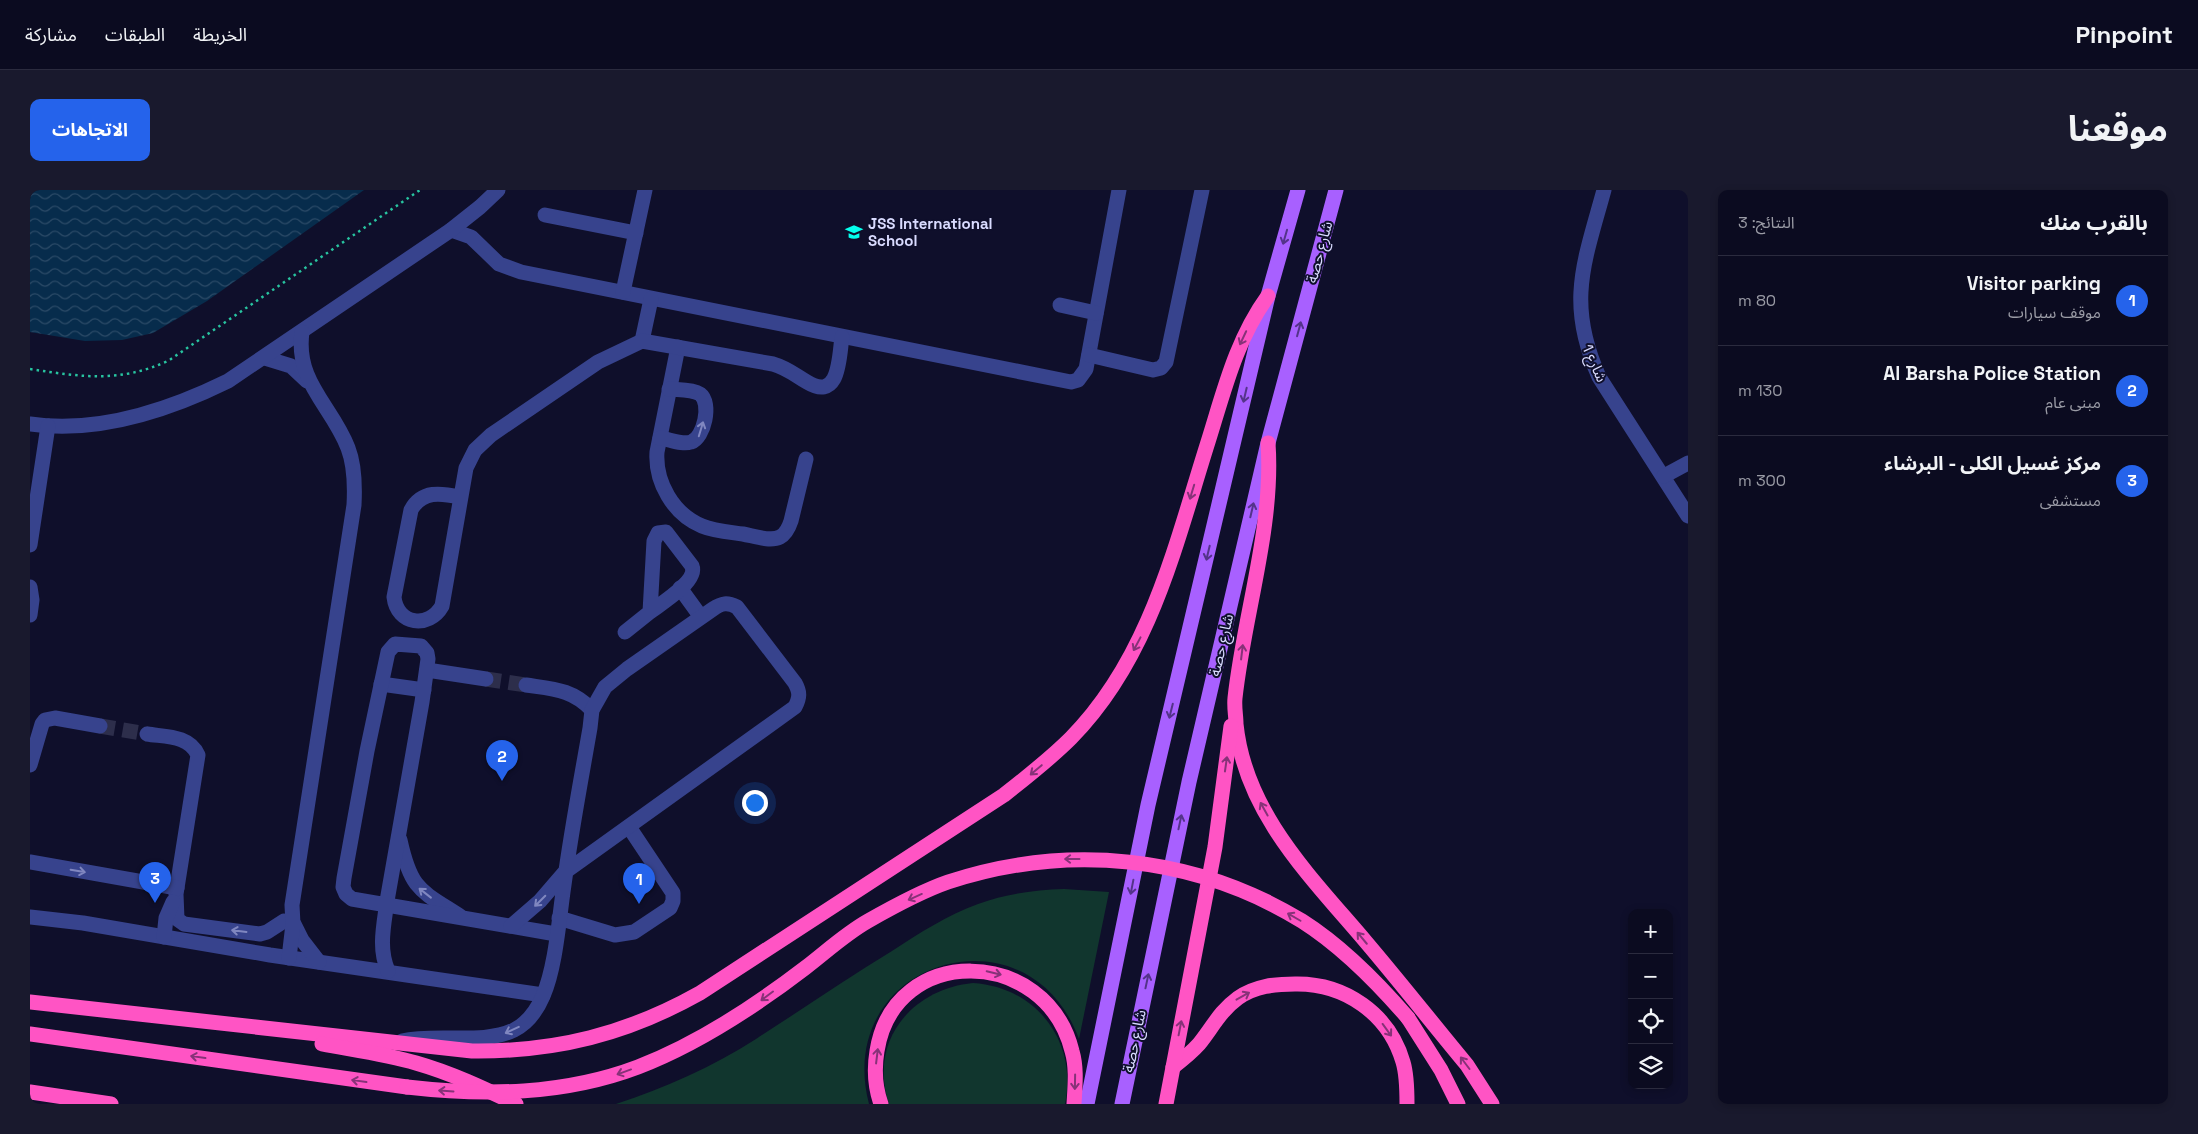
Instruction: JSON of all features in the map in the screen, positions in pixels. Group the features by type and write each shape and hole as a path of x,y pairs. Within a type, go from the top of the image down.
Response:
{"highway":[{"path":"30,1002 472,1051 518,1051 581,1040 647,1020 700,993 980,811 1050,758 1091,715 1109,692 1139,642 1161,589 1238,347 1252,320 1268,296"},
{"path":"1166,1104 1215,847 1234,700 1266,516 1269,480 1268,444"},
{"path":"1234,700 1238,741 1244,764 1253,790 1282,842 1467,1065 1492,1104"},
{"path":"30,1034 407,1088 455,1092 512,1092 559,1087 613,1076 665,1055 714,1030 760,1002 868,921 946,882 1009,867 1071,858 1132,862 1178,870 1229,887 1279,908 1304,922 1359,966 1379,985 1408,1018 1442,1070 1458,1104"},
{"path":"881,1104 876,1085 876,1057 879,1040 891,1015 909,994 919,986 945,974 972,970 999,974 1019,982 1037,994 1057,1015 1069,1039 1074,1059 1074,1104"},
{"path":"1172,1071 1200,1043 1223,1010 1238,998 1273,984 1313,984 1346,994 1362,1003 1379,1018 1393,1038 1404,1063 1407,1104"},
{"path":"279,1031 308,1041 396,1058 434,1068 470,1082 516,1104"},
{"path":"30,1092 112,1104"}],"main road":[{"path":"1087,1104 1148,805 1268,296 1298,190"},
{"name":"شارع حصة","path":"1122,1104 1188,782 1268,444 1336,190"}],"street":[{"path":"30,424 48,426 103,422 156,411 191,399 228,381 265,358 450,230 480,208 498,190"},
{"path":"623,292 645,190"},
{"path":"480,208 478,227 483,246 490,256 509,269 1071,382 1078,380 1083,375 1089,355 1120,190"},
{"path":"1089,355 1153,370 1161,368 1166,362 1201,190"},
{"name":"شارع 1","path":"1604,190 1581,279 1580,305 1582,330 1589,354 1599,377 1688,516"},
{"path":"545,216 636,233"},
{"path":"450,230 465,234 483,246"},
{"path":"642,340 651,299"},
{"path":"1060,305 1096,313"},
{"path":"289,958 289,923 354,506 355,484 354,467 348,448 310,384 301,358 302,332"},
{"path":"460,496 442,493 430,494 420,499 411,510 394,597 398,611 409,620 427,621 435,616 442,606 460,496 470,459 475,450 491,435 598,362 642,340 779,366 820,388 834,381 842,337"},
{"path":"678,347 657,452 658,472 667,495 683,514 697,524 708,528 765,538 780,537 789,526 806,459"},
{"path":"265,358 291,366 310,384"},
{"path":"660,438 688,443 696,440 701,433 706,410 705,400 699,394 669,389"},
{"path":"30,545 33,504 48,426"},
{"path":"1664,476 1688,463"},
{"path":"626,632 680,588 693,576 694,569 670,534 662,531 658,533 654,541 650,612"},
{"path":"30,587 32,600 30,615"},
{"path":"680,588 701,617"},
{"path":"396,1043 428,1037 481,1037 508,1032 527,1020 543,995 559,918 565,872 592,710 601,692 615,677 720,605 729,603 737,607 795,683 799,690 799,699 796,707 565,872 540,901 511,926"},
{"path":"388,971 384,959 382,940 386,906 424,690 428,656 423,648 418,646 395,644 388,652 365,761 343,886 346,894 352,900 386,906 511,926 556,934"},
{"path":"427,670 486,678"},
{"path":"381,684 424,690"},
{"path":"526,685 569,692 582,699 592,710"},
{"path":"30,766 42,724 45,720 56,718 100,726"},
{"path":"146,734 187,741 194,747 198,755 177,891 176,916 179,922 260,934 289,923"},
{"path":"559,918 615,935 625,935 634,932 670,908 673,901 673,893 629,827"},
{"path":"398,831 409,874 417,886 427,896 466,919"},
{"path":"30,862 177,891"},
{"path":"164,937 166,918 177,891"},
{"path":"30,917 83,923 289,958 543,995"},
{"path":"270,955 289,923"},
{"path":"289,923 319,962"},
{"path":"366,968 382,940"}],"path":[{"path":"30,369 75,376 106,378 137,373 168,362 420,190"}],"green space":[{"path":"1064,889 1109,892 1079,1039 1054,996 1019,971 980,961 941,966 906,984 879,1014 865,1054 869,1104 616,1104 670,1084 722,1059 955,913 1010,895"},
{"path":"973,983 996,987 1016,995 1033,1006 1048,1021 1058,1039 1065,1059 1067,1081 1065,1104 889,1104 884,1081 885,1060 890,1040 900,1022 914,1008 931,996 951,987"}],"water":[{"path":"30,190 364,190 207,301 153,333 122,340 85,341 30,332"}],"tunnel":[{"path":"486,679 526,685"},
{"path":"100,726 147,734"}],"place":[{"name":"JSS International School","path":"854,232"},
{"name":"Al Barsha Police Station","path":"502,781"},
{"name":"مركز غسيل الكلى - البرشاء","path":"155,903"},
{"name":"Visitor parking","path":"639,904"}]}
